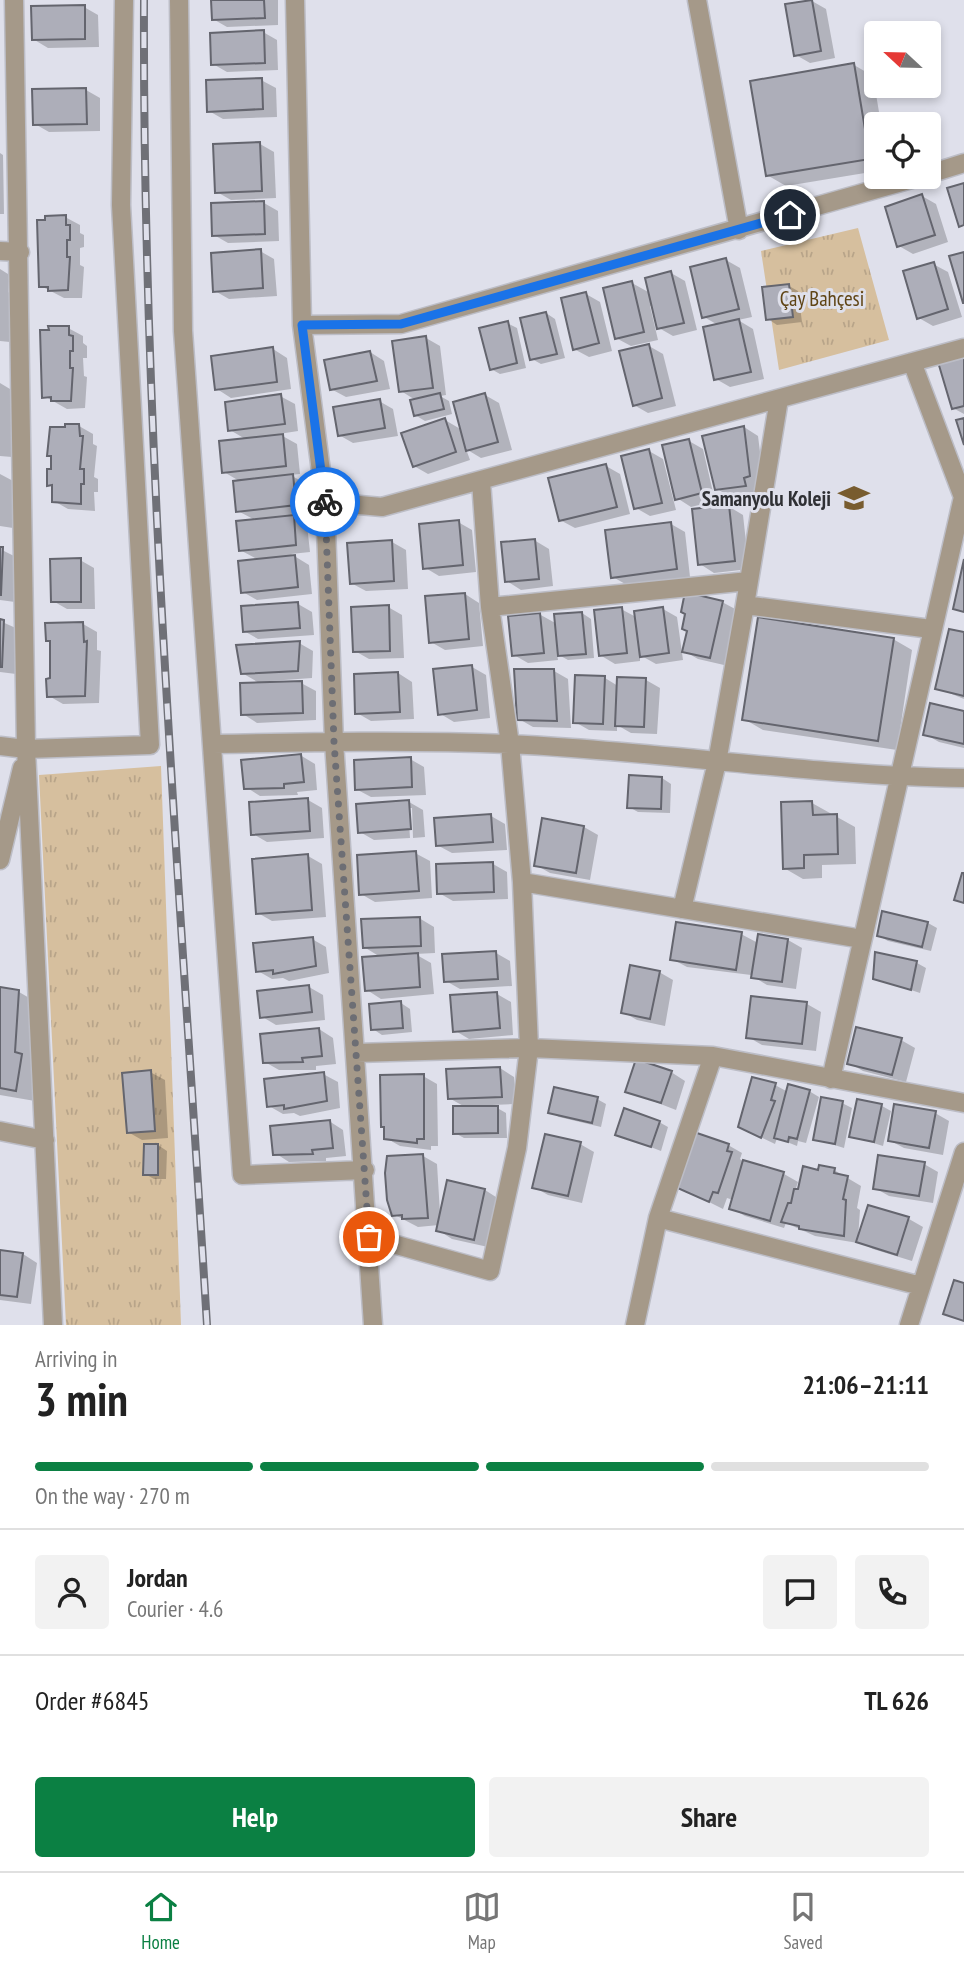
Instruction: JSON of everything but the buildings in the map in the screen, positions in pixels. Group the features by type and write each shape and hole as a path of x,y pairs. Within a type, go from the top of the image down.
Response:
{"street":[{"path":"14,0 26,749 53,1325"},
{"path":"0,746 26,749 150,745 121,205 124,0"},
{"path":"179,0 183,331 242,1175 365,1170"},
{"path":"295,0 302,325 325,502 334,742 365,1170 373,1325"},
{"path":"696,0 739,230"},
{"path":"941,170 964,163"},
{"path":"302,325 401,324 878,189"},
{"path":"0,251 20,252"},
{"path":"325,502 383,507 964,348"},
{"path":"831,1079 963,497 912,362"},
{"path":"682,909 718,762 779,398"},
{"path":"369,1237 490,1271 517,1148 529,1048 522,882 510,744 490,607 481,481"},
{"path":"490,607 749,581"},
{"path":"745,605 931,629"},
{"path":"212,744 510,744 899,777 964,778"},
{"path":"0,860 26,749"},
{"path":"522,882 862,939"},
{"path":"356,1053 529,1048 713,1056 964,1103"},
{"path":"635,1325 658,1218 713,1056"},
{"path":"0,1131 44,1140"},
{"path":"909,1325 964,1152"},
{"path":"658,1218 921,1286"}],"green space":[{"name":"Çay Bahçesi","path":"858,228 889,340 779,370 761,251"},
{"path":"161,766 181,1325 66,1325 39,775"}],"railway":[{"path":"144,0 145,166 156,497 207,1325"}],"way so far":[{"path":"325,502 334,742 369,1237"}],"place":[{"name":"Samanyolu Koleji","path":"854,498"}],"route":[{"path":"325,502 302,325 401,324 790,215"}]}
